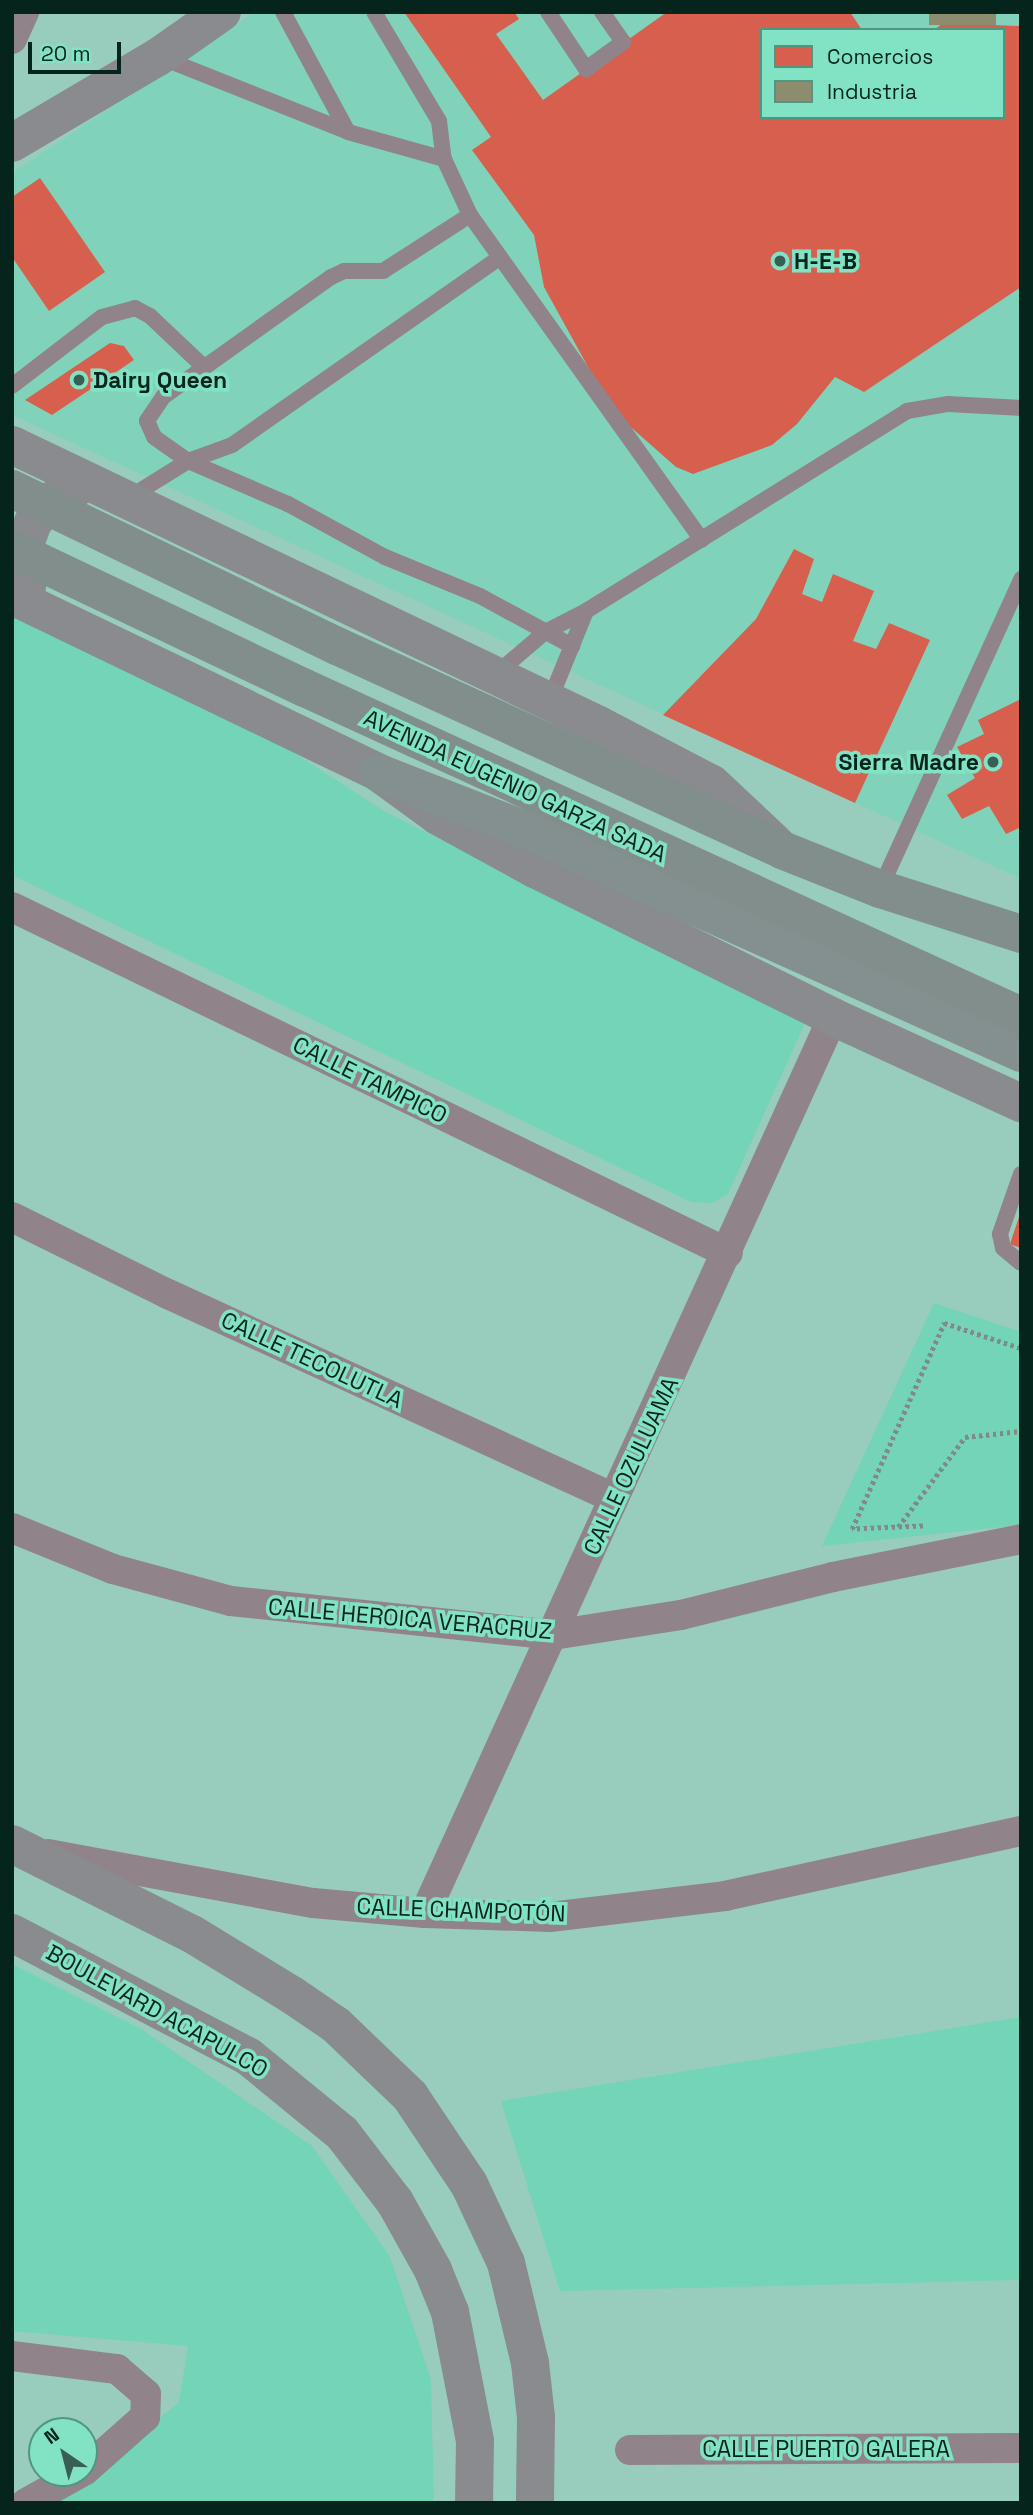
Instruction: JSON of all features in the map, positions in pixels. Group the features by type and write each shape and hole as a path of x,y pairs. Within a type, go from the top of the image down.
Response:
{"highway":[{"path":"12,489 337,646 782,850 880,889 1021,934"},
{"name":"AVENIDA EUGENIO GARZA SADA","path":"12,549 305,688 1017,1011"}],"main road":[{"path":"12,143 158,57 222,12"},
{"path":"12,445 93,481 495,675 712,784 782,850"},
{"path":"93,481 53,500 33,522 23,558 22,599 379,773 523,829 1021,1053"},
{"path":"379,773 438,816 523,863 833,1017 1021,1103"},
{"path":"18,1847 192,1934 292,1995 336,2025 410,2096 470,2185 506,2263 531,2376 536,2417 535,2503"},
{"name":"BOULEVARD ACAPULCO","path":"12,1933 249,2057 295,2090 342,2133 395,2202 433,2270 450,2312 475,2441 474,2503"}],"street":[{"path":"12,38 24,12"},
{"name":"CALLE TAMPICO","path":"12,907 728,1253"},
{"name":"CALLE OZULUAMA","path":"425,1913 728,1253 833,1017"},
{"name":"CALLE TECOLUTLA","path":"12,1217 168,1294 614,1498"},
{"name":"CALLE HEROICA VERACRUZ","path":"12,1528 113,1569 231,1601 553,1635 681,1615 833,1577 1021,1539"},
{"name":"CALLE CHAMPOTÓN","path":"18,1847 313,1903 425,1913 550,1917 725,1896 1021,1831"},
{"path":"12,2356 117,2369 146,2394 145,2417 98,2458"},
{"name":"CALLE PUERTO GALERA","path":"631,2450 1021,2448"},
{"path":"26,2503 55,2487"}],"lane":[{"path":"283,12 348,132"},
{"path":"374,12 439,121 444,159 470,215 702,540"},
{"path":"548,12 586,69 623,42 602,12"},
{"path":"158,57 348,132 444,159"},
{"path":"470,215 383,271 344,271 331,277 158,402 146,421 154,437 188,461 288,504 385,557 480,596 572,646"},
{"path":"128,498 188,461 232,445 499,258"},
{"path":"12,386 103,317 135,308 150,316 204,367"},
{"path":"495,675 545,632 586,611 907,411 948,404 1021,408"},
{"path":"880,889 1021,579"},
{"path":"549,702 586,611"},
{"path":"1021,1174 1000,1234 1003,1248 1021,1263"}],"path":[{"path":"1021,1348 944,1323 852,1530 898,1527 965,1437 1021,1432"}],"shaded area":[{"path":"255,12 1021,12 1021,879 12,415 12,173"},
{"path":"12,603 186,683 384,811 805,1023 728,1194 713,1203 691,1202 12,875"},
{"path":"934,1303 1021,1332 1021,1525 822,1546"},
{"path":"12,1964 141,2029 312,2146 390,2257 431,2379 434,2503 58,2503 77,2487 98,2487 98,2470 179,2402 188,2346 12,2331"},
{"path":"1021,2017 1021,2280 560,2291 501,2101"}],"building: Comercios":[{"name":"H-E-B","path":"404,12 514,12 519,19 496,34 543,100 667,12 850,12 861,28 760,28 760,119 1005,119 1005,28 937,28 943,23 1021,26 1021,287 864,392 835,377 797,424 772,445 693,474 676,467 625,422 598,385 544,287 534,235 472,150 491,137"},
{"path":"40,178 105,272 49,311 12,257 12,197"},
{"name":"Dairy Queen","path":"110,343 124,346 134,360 52,415 25,400"},
{"path":"794,549 814,559 802,594 822,602 833,574 874,591 853,641 876,649 889,623 930,640 855,803 663,715 756,619"},
{"name":"Sierra Madre","path":"1021,699 1021,827 1006,834 989,806 962,819 947,795 975,778 957,747 984,734 978,720"},
{"path":"1021,1211 1021,1248 1010,1244"}],"building: Industria":[{"path":"929,12 996,12 996,25 929,25"}],"place":[{"name":"H-E-B","path":"780,261"},
{"name":"Dairy Queen","path":"79,380"},
{"name":"Sierra Madre","path":"993,762"}]}
